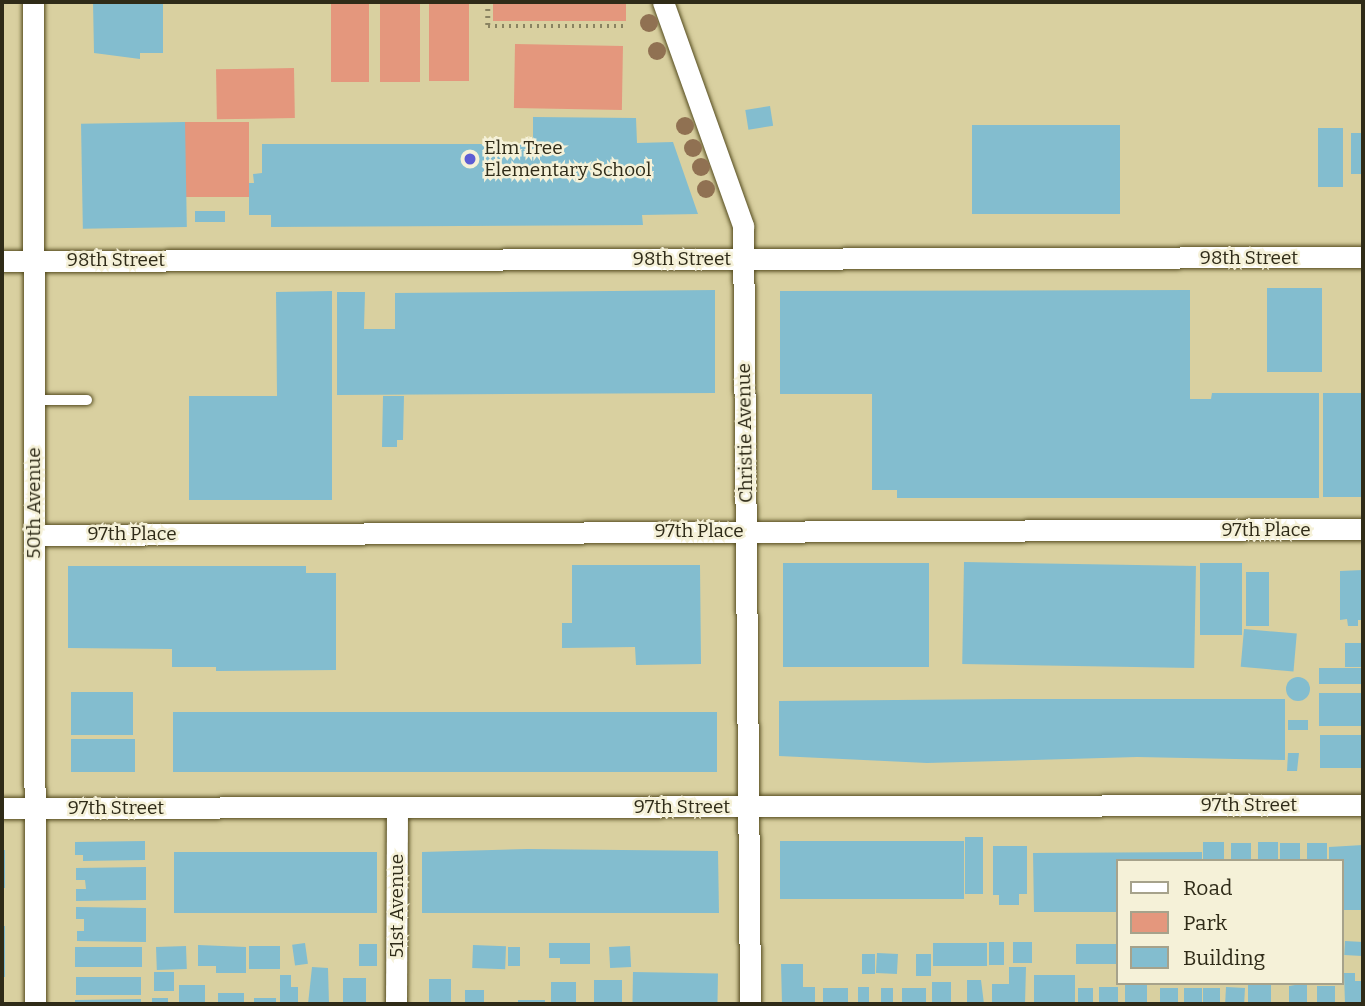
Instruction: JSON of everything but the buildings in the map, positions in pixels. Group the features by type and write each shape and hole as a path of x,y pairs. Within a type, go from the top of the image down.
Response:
{"street":[{"name":"50th Avenue","path":"33,2 35,1004"},
{"name":"Christie Avenue","path":"663,2 743,226 750,1004"},
{"name":"98th Street","path":"2,261 1363,257"},
{"name":"97th Place","path":"34,534 1363,529"},
{"name":"97th Street","path":"2,808 1363,805"},
{"name":"51st Avenue","path":"396,1004 397,808"}],"lane":[{"path":"34,400 87,400"}],"path":[{"path":"488,2 488,26 626,26"}],"green space":[{"path":"331,2 369,2 369,82 331,82"},
{"path":"380,2 420,2 420,82 380,82"},
{"path":"429,2 469,2 469,81 429,81"},
{"path":"493,2 626,2 626,21 493,21"},
{"path":"515,44 623,46 622,110 514,108"},
{"path":"294,68 295,118 217,119 216,69"},
{"path":"185,122 249,122 249,197 185,197"}],"place":[{"name":"Elm Tree Elementary School","path":"470,159"}]}
